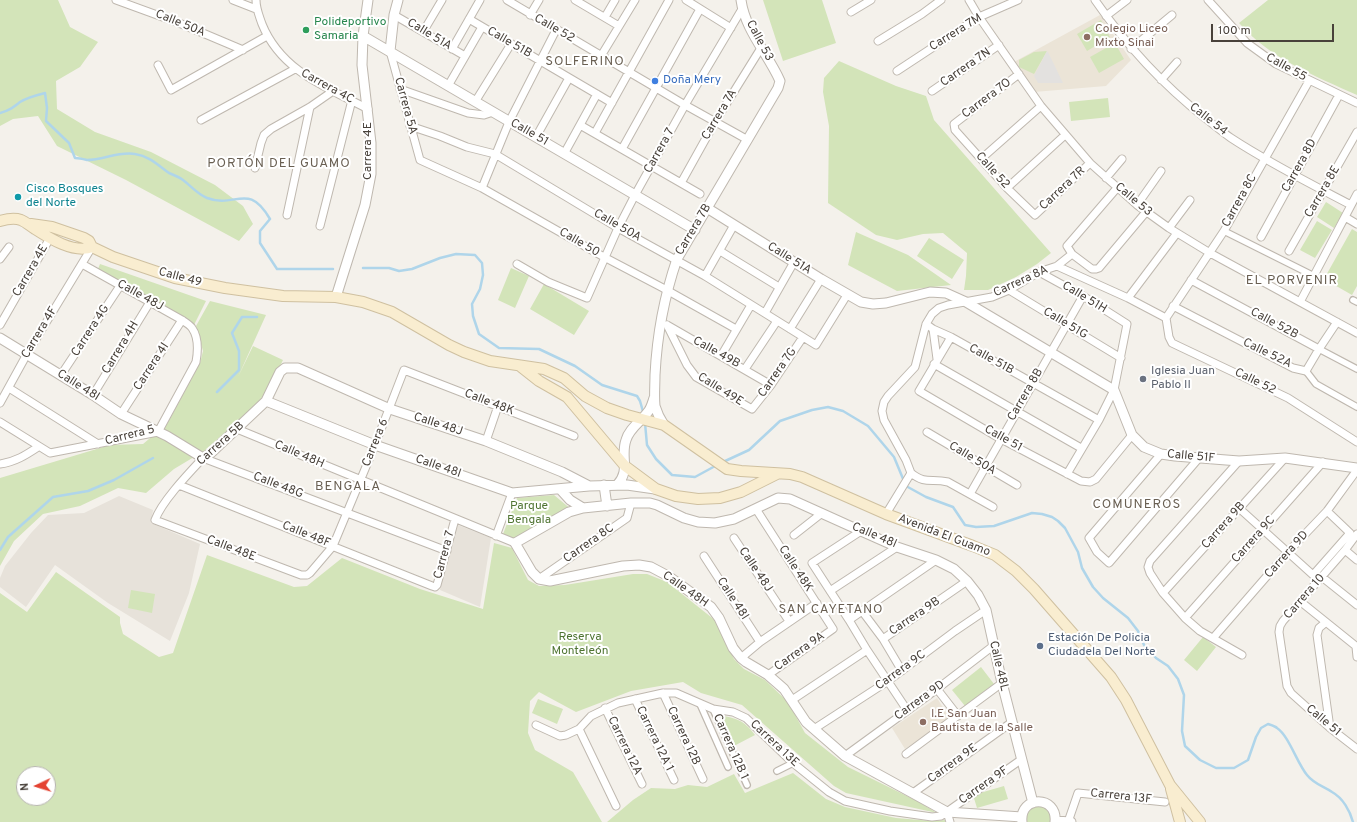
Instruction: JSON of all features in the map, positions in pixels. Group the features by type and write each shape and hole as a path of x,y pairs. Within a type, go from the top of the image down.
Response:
{"main road":[{"path":"0,221 15,219 26,223 70,232 89,241 92,247 85,249 70,246 50,238 26,223"},
{"name":"Calle 49","path":"92,247 113,257 175,278 225,288 272,295"},
{"name":"Avenida El Guamo","path":"272,295 336,297 363,302 392,312 464,352 490,361 544,369 564,378 585,396 607,408 627,415 644,416 660,424 727,469 790,474 802,477 886,514 994,555 1006,563 1030,584 1111,677 1126,700 1170,785 1200,822"},
{"name":"Avenida El Guamo","path":"520,366 539,381 567,397 625,466 656,489 676,496 698,499 720,498 741,492 778,474"},
{"path":"740,471 744,476 745,481 741,492"},
{"name":"Avenida El Guamo","path":"1170,785 1180,822"}],"street":[{"name":"Calle 50A","path":"118,0 179,23 243,50"},
{"path":"232,0 256,9"},
{"name":"Carrera 4C","path":"256,0 256,9 267,36 279,52 295,69 314,81 368,109"},
{"name":"Carrera 4E","path":"336,297 366,205 371,174 371,143 362,65 363,36 368,0"},
{"path":"390,51 394,15 398,0"},
{"path":"423,32 442,0"},
{"path":"452,49 480,0"},
{"name":"Calle 52","path":"507,0 628,72 748,140"},
{"path":"530,15 539,0"},
{"path":"575,0 619,26"},
{"path":"605,17 614,0"},
{"path":"601,56 635,0"},
{"path":"595,134 669,0"},
{"path":"686,0 731,28"},
{"path":"851,12 871,0"},
{"path":"878,41 922,14 941,0"},
{"name":"Calle 53","path":"969,0 979,17 1041,106 1090,163 1117,188 1146,212 1210,253 1357,333"},
{"name":"Carrera 7M","path":"897,71 979,17 1018,0"},
{"name":"Calle 54","path":"1095,0 1131,49 1160,80 1193,109 1230,138 1351,205"},
{"path":"1106,16 1127,0"},
{"name":"Calle 55","path":"1208,0 1247,43 1276,64 1357,103"},
{"name":"Calle 53","path":"742,4 761,48 780,80"},
{"name":"Carrera 7","path":"517,264 548,282 587,298 604,257 635,195 685,105 731,28 742,4"},
{"path":"622,149 700,9"},
{"name":"Calle 51A","path":"394,15 465,56"},
{"path":"1131,49 1172,15"},
{"name":"Calle 51B","path":"469,19 612,103"},
{"path":"448,86 482,27"},
{"path":"482,188 509,122 556,30"},
{"path":"158,64 171,90 267,36"},
{"name":"Calle 51","path":"363,36 695,230"},
{"path":"475,102 511,44"},
{"name":"Carrera 7N","path":"932,91 999,45"},
{"name":"Carrera 7A","path":"681,183 761,48"},
{"name":"Carrera 5A","path":"390,51 420,160"},
{"path":"1160,80 1177,62"},
{"path":"202,120 295,69"},
{"name":"Carrera 7O","path":"954,124 1019,74"},
{"path":"536,137 569,78"},
{"name":"Carrera 7B","path":"660,424 655,406 656,363 664,323 667,290 677,259 778,88 780,80"},
{"name":"Carrera 8C","path":"1166,318 1224,231 1309,81"},
{"path":"400,89 468,113 484,115 493,112"},
{"path":"255,168 260,143 264,135 271,129 310,107 333,91"},
{"path":"564,154 597,94"},
{"name":"Carrera 8D","path":"1261,237 1339,95"},
{"path":"320,226 352,100"},
{"path":"981,159 1041,106"},
{"path":"287,215 310,107"},
{"name":"Calle 52","path":"954,124 955,130 1007,188 1034,214 1036,214"},
{"path":"580,125 700,194"},
{"name":"Calle 50A","path":"410,126 467,147 495,154 618,228 677,259 816,345"},
{"name":"Carrera 8E","path":"1289,251 1357,132"},
{"path":"1007,188 1065,135"},
{"path":"1106,178 1122,159"},
{"name":"Calle 50","path":"420,160 482,188 736,329"},
{"name":"Carrera 7R","path":"1036,214 1090,163"},
{"path":"1137,205 1161,171"},
{"path":"1117,188 1068,246 1072,254 1092,269 1099,268 1146,212"},
{"path":"1300,302 1357,194"},
{"path":"1169,228 1190,200"},
{"name":"Calle 51A","path":"707,208 847,295 861,302 873,304 886,303 930,292 946,293 966,302"},
{"path":"1345,218 1357,224"},
{"path":"705,276 734,225"},
{"path":"1224,231 1314,276"},
{"path":"1128,298 1177,232"},
{"name":"Carrera 4E","path":"0,325 50,238"},
{"path":"0,259 9,247"},
{"path":"82,264 92,247"},
{"path":"720,251 779,287"},
{"name":"Carrera 8A","path":"926,324 932,314 939,308 992,297 1008,290 1039,272 1057,266 1072,254"},
{"path":"765,313 794,262"},
{"name":"Calle 48J","path":"82,264 192,327 198,350"},
{"name":"Carrera 4F","path":"0,402 27,354 82,264"},
{"path":"1057,266 1128,298 1166,318"},
{"name":"Calle 51H","path":"1039,272 1083,296 1127,324 1121,358"},
{"path":"790,329 821,279"},
{"name":"Calle 52B","path":"1191,280 1357,369"},
{"name":"Carrera 4G","path":"61,376 120,286"},
{"name":"Calle 51G","path":"1008,290 1121,358"},
{"name":"Carrera 7G","path":"816,345 847,295"},
{"name":"Carrera 8B","path":"970,494 1083,296"},
{"name":"Carrera 4H","path":"93,395 150,302"},
{"path":"966,302 1114,390"},
{"path":"721,356 751,305"},
{"name":"Calle 52A","path":"1173,306 1293,368 1306,371 1316,384 1357,406"},
{"name":"Calle 52","path":"1166,318 1169,337 1172,343 1288,398 1357,442"},
{"name":"Carrera 4I","path":"121,414 182,320"},
{"path":"745,369 777,321"},
{"path":"1306,371 1337,322"},
{"name":"Calle 49B","path":"664,323 771,385"},
{"name":"Calle 49E","path":"664,323 686,365 696,377 752,409"},
{"path":"886,514 908,476 906,460 884,420 882,410 884,402 888,396 915,367 926,324"},
{"name":"Calle 51B","path":"926,324 1099,420"},
{"path":"933,329 936,362"},
{"name":"Carrera 7G","path":"752,409 771,385 803,337"},
{"name":"Calle 48I","path":"0,338 121,414 158,432"},
{"path":"936,362 951,338"},
{"name":"Carrera 5","path":"38,447 50,453 158,432 196,362 198,350"},
{"path":"1067,474 1099,420 1114,390 1121,358"},
{"path":"936,362 1017,412 1082,448"},
{"name":"Calle 51","path":"936,362 919,391 1001,439 1081,481 1090,482 1096,478 1132,435"},
{"name":"Calle 48J","path":"285,368 298,368 390,409 486,441 562,472 589,486"},
{"name":"Carrera 5B","path":"155,520 179,485 203,458 212,452 266,401 280,372 285,368"},
{"name":"Carrera 6","path":"307,575 333,546 376,446 404,370"},
{"name":"Calle 48K","path":"404,370 574,436"},
{"path":"9,388 98,444"},
{"name":"Calle 51F","path":"1114,390 1132,435 1144,447 1160,454 1239,461 1285,458 1323,462 1357,469"},
{"name":"Carrera 7B","path":"625,466 624,448 629,433 651,407 655,395"},
{"name":"Calle 48I","path":"266,401 376,446 512,493 604,485 636,486 656,489"},
{"path":"486,441 498,406"},
{"path":"0,422 38,447 18,459 9,463 0,464"},
{"name":"Calle 48H","path":"237,429 515,543"},
{"name":"Calle 48G","path":"158,432 203,458 447,552"},
{"name":"Calle 50A","path":"927,432 1017,485"},
{"path":"1160,454 1089,538 1097,552 1109,563 1199,458"},
{"name":"Carrera 9B","path":"1163,593 1285,458"},
{"path":"1239,461 1150,561 1148,567 1150,573 1163,593 1185,618 1200,630 1242,655"},
{"name":"Carrera 9C","path":"1185,618 1323,462"},
{"path":"617,485 623,476 625,466"},
{"name":"Carrera 9D","path":"1214,638 1287,553 1327,511 1357,469"},
{"path":"908,476 924,481 941,480 948,482 993,507"},
{"name":"Calle 48F","path":"179,485 432,586"},
{"path":"604,485 607,506"},
{"path":"560,488 570,500 582,508"},
{"path":"496,536 512,493"},
{"name":"Calle 48l","path":"756,509 778,498 790,498 822,514 897,547 936,560 954,569 967,581"},
{"name":"Carrera 8C","path":"539,579 627,518 631,503"},
{"path":"539,579 532,572 515,543 569,512 582,508 645,503 657,505 684,518 698,522 715,523 734,519 756,509"},
{"name":"Calle 48K","path":"756,509 833,629"},
{"path":"1240,509 1262,531 1313,575 1354,534 1327,511"},
{"path":"794,534 822,514"},
{"name":"Carrera 7","path":"432,586 435,587 437,585 455,519"},
{"name":"Calle 48E","path":"155,520 301,576 307,575"},
{"path":"861,531 812,563 907,710"},
{"name":"Carrera 10","path":"1291,693 1287,686 1280,632 1283,621 1345,550 1354,534"},
{"name":"Calle 48J","path":"734,538 789,621"},
{"path":"830,591 897,547"},
{"path":"1345,550 1357,560"},
{"name":"Calle 48I","path":"704,556 760,642"},
{"path":"849,620 936,560"},
{"name":"Calle 48H","path":"539,579 550,581 623,566 639,565 651,567 668,576 711,607 720,618 733,648 741,658 768,674 784,689 806,722 845,756 947,812 988,819 1022,819"},
{"path":"1322,577 1357,605"},
{"name":"Carrera 9B","path":"883,639 967,581"},
{"name":"Calle 48L","path":"967,581 978,595 986,610 1002,683 1033,803"},
{"path":"1301,602 1356,647 1357,657"},
{"path":"741,658 789,621 817,603"},
{"name":"Carrera 9C","path":"814,729 888,682 955,631 986,610"},
{"path":"862,611 883,639 902,671"},
{"path":"1325,622 1319,628 1317,635 1330,728"},
{"name":"Carrera 9A","path":"768,674 833,629"},
{"name":"Carrera 9D","path":"845,756 993,646"},
{"path":"792,700 867,650"},
{"path":"906,754 1002,683"},
{"path":"937,689 958,716"},
{"name":"Carrera 13E","path":"536,724 560,736 566,735 579,729 591,716 618,703 663,693 676,693 713,709 733,712 746,718 793,764 828,792 845,800 890,811 932,817 940,816 947,812"},
{"name":"Carrera 12B","path":"663,693 703,779"},
{"name":"Calle 51","path":"1291,693 1330,728 1357,749"},
{"name":"Carrera 12A 1","path":"635,699 674,780"},
{"name":"Carrera 12B 1","path":"700,704 728,766"},
{"name":"Carrera 12A","path":"605,708 642,784"},
{"name":"Carrera 12B 1","path":"713,709 747,785"},
{"name":"Carrera 9E","path":"913,793 1012,722"},
{"path":"579,729 616,806"},
{"name":"Carrera 9F","path":"947,812 1022,759"},
{"path":"777,771 793,764"},
{"name":"Carrera 13F","path":"1068,822 1078,793 1165,802"},
{"path":"1022,819 1024,810 1033,803 1040,802 1049,805 1055,813 1055,821 1071,822"},
{"path":"947,812 950,822"}],"shaded area":[{"name":"Colegio Liceo Mixto Sinai","path":"1100,15 1131,60 1106,86 1034,92 1014,62"},
{"path":"1047,51 1063,83 1038,83 1034,76"},
{"path":"119,496 153,510 151,523 200,544 189,593 170,641 108,603 55,565 26,607 0,587 0,578 5,566 31,533 48,515 84,513"},
{"path":"458,525 491,538 480,607 440,590 448,552"},
{"name":"I.E San Juan Bautista de la Salle","path":"937,698 950,719 905,749 892,728"}],"green space":[{"path":"0,0 58,0 70,27 98,42 80,67 56,81 57,109 95,132 151,152 215,185 243,206 253,224 239,241 126,180 57,146 38,116 13,119 0,126"},
{"path":"763,0 822,0 836,43 783,61"},
{"path":"1268,0 1357,0 1357,95 1309,73 1278,56 1251,35 1239,23"},
{"path":"1101,20 1110,37 1087,51 1077,34"},
{"path":"1115,43 1124,59 1099,73 1090,57"},
{"path":"1047,51 1034,74 1019,67 1019,60 1034,52"},
{"path":"839,61 896,86 926,96 934,120 1051,253 1016,277 988,290 964,290 967,253 943,233 923,234 897,240 876,235 828,203 829,126 823,92 824,78"},
{"path":"1108,98 1110,117 1071,121 1069,102"},
{"path":"1326,202 1343,213 1334,228 1317,217"},
{"path":"1317,221 1332,230 1315,258 1300,250"},
{"path":"1352,229 1357,232 1357,286 1352,295 1324,279"},
{"path":"856,232 908,255 951,285 897,291 848,265"},
{"path":"929,238 964,260 952,279 917,256"},
{"path":"100,264 206,301 194,325 98,269"},
{"path":"511,268 529,276 515,308 498,300"},
{"path":"544,284 589,311 574,335 530,309"},
{"path":"210,301 266,315 238,377 253,346 283,360 264,399 260,397 263,399 204,451 174,469 146,493 118,488 80,506 43,514 14,541 0,566 0,478 110,445 143,444 167,424 200,363 203,351 196,326"},
{"name":"Parque Bengala","path":"554,495 572,510 516,540 503,534 517,498"},
{"name":"Reserva Monteleón","path":"494,543 512,548 528,580 539,586 565,585 633,574 647,574 667,582 716,621 734,659 744,669 765,680 788,702 805,733 848,767 917,801 937,813 846,793 834,786 742,705 701,693 683,682 631,691 576,712 539,692 530,701 528,733 535,750 573,772 602,822 0,822 0,593 27,612 56,572 120,617 123,634 159,657 173,653 207,555 294,587 307,586 342,558 420,589 483,609"},
{"path":"131,590 155,594 152,613 128,608"},
{"path":"1203,637 1216,647 1197,671 1184,660"},
{"path":"981,667 994,684 965,706 952,690"},
{"path":"538,699 563,709 557,724 532,713"},
{"path":"718,715 739,720 755,735 732,747"},
{"path":"793,773 826,799 845,807 896,818 932,821 945,820 945,822 607,822 633,800 651,788 675,789 688,785 707,787 734,774 745,793"},
{"path":"1004,786 1008,799 977,808 973,795"},
{"path":"1041,806 1050,812 1053,822 1026,822 1027,815 1030,810 1034,807"}],"waterway":[{"path":"0,113 11,109 20,102 32,96 45,93 47,108 46,121 69,143 75,158 87,160 129,153 140,155 181,179 207,198 217,201 241,198 255,201 270,219 260,231 260,243 277,269 333,269"},
{"path":"363,268 389,268 399,271 412,269 440,258 456,254 475,255 482,263 483,275 480,289 472,304 473,316 479,334 499,348 539,349 575,366 602,385 637,396 644,415"},
{"path":"217,392 239,370 239,351 232,333 242,317 257,317"},
{"path":"723,462 749,450 780,421 812,410 828,407 843,411 868,426 894,457 906,486 926,497 953,507 965,525 976,527 994,526 1032,513 1052,517 1065,528 1078,552 1082,568 1093,587 1103,598 1128,618 1138,631 1144,645 1156,658 1168,666 1178,679 1184,695 1182,731 1185,746 1200,760 1216,768 1234,768 1248,760 1256,737 1261,728 1268,724 1274,726 1285,737 1307,775 1316,783 1332,792 1343,801 1353,822"},
{"path":"645,423 647,445 656,459 672,475 695,477 717,465"},
{"path":"0,550 8,537 53,497 88,491 114,480 153,458"}],"place":[{"name":"Polideportivo Samaria","path":"306,30"},
{"name":"Colegio Liceo Mixto Sinai","path":"1087,37"},
{"name":"Doña Mery","path":"655,81"},
{"name":"Cisco Bosques del Norte","path":"18,197"},
{"name":"Iglesia Juan Pablo II","path":"1143,379"},
{"name":"Estación De Policia Ciudadela Del Norte","path":"1040,646"},
{"name":"I.E San Juan Bautista de la Salle","path":"923,722"}],"district":[{"name":"SOLFERINO","path":"585,62"},
{"name":"PORTÓN DEL GUAMO","path":"279,164"},
{"name":"EL PORVENIR","path":"1292,281"},
{"name":"BENGALA","path":"348,487"},
{"name":"COMUNEROS","path":"1137,505"},
{"name":"SAN CAYETANO","path":"831,610"}]}
